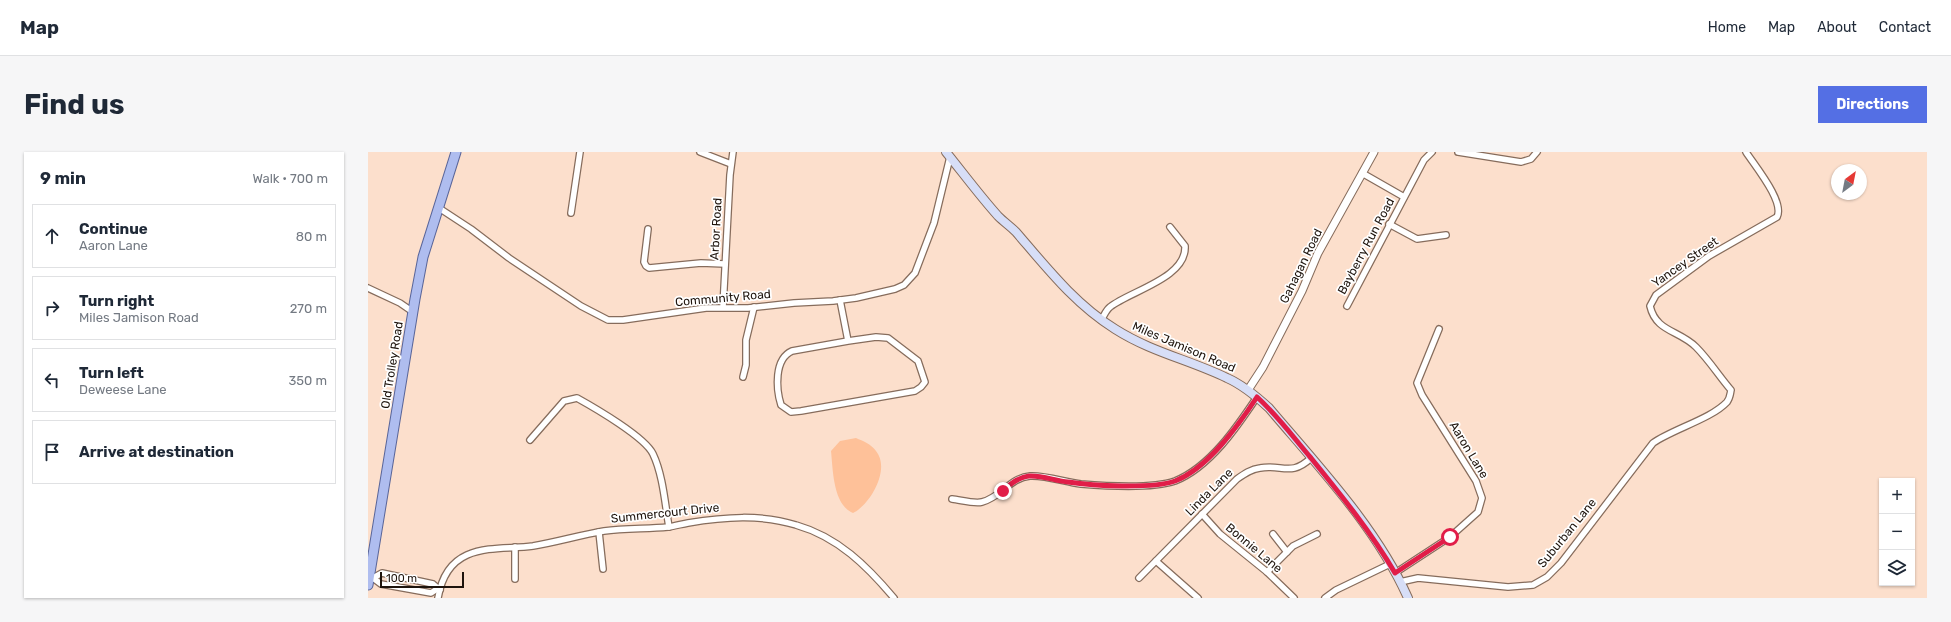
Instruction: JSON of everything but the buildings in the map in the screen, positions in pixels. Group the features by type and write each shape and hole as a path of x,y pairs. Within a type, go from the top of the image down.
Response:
{"main road":[{"name":"Old Trolley Road","path":"370,580 423,257 456,152"},
{"name":"Miles Jamison Road","path":"948,154 999,216 1010,225 1064,288 1101,320 1145,345 1173,358 1214,372 1248,390 1269,408 1365,526 1390,564 1408,598"}],"street":[{"path":"571,213 580,152"},
{"path":"700,152 731,164"},
{"name":"Arbor Road","path":"723,307 731,164 733,152"},
{"name":"Gahagan Road","path":"1248,390 1263,366 1302,291 1318,253 1374,152"},
{"name":"Bayberry Run Road","path":"1347,306 1424,160 1432,152"},
{"path":"1458,152 1521,162 1531,159 1537,152"},
{"name":"Yancey Street","path":"1717,409 1727,402 1731,390 1694,345 1657,322 1652,315 1650,306 1656,295 1709,256 1777,217 1779,213 1779,206 1768,185 1746,152"},
{"name":"Community Road","path":"439,208 471,229 509,258 581,306 608,320 622,320 723,307 754,307 840,300 895,289 904,285 915,273 934,223 948,154"},
{"name":"Bayberry Run Road","path":"1362,173 1404,197"},
{"path":"1389,224 1417,239 1446,235"},
{"path":"1101,320 1109,308 1168,275 1181,262 1184,257 1185,246 1170,227"},
{"path":"648,229 644,262 649,268 701,263 725,264"},
{"path":"368,288 400,303 413,312"},
{"path":"840,300 848,341"},
{"path":"743,377 746,365 746,340 754,307"},
{"name":"Aaron Lane","path":"1395,573 1450,537 1478,512 1482,498 1476,482 1422,395 1417,383 1439,329"},
{"path":"876,337 888,338 918,361 925,382 915,391 800,411 791,412 781,405 777,387 781,363 786,354 792,351 848,341 876,337"},
{"path":"952,499 983,502 1019,480 1030,476 1070,483 1106,486 1158,484 1174,481 1190,473 1211,454 1244,416 1257,397"},
{"path":"530,440 564,401 577,398 590,405 634,435 652,453 657,463 669,527"},
{"name":"Suburban Lane","path":"1400,582 1418,578 1508,587 1538,583 1552,573 1561,563 1653,443 1660,437 1717,409"},
{"name":"Linda Lane","path":"1139,578 1237,479 1248,472 1265,467 1295,469 1304,465 1311,458"},
{"name":"Bonnie Lane","path":"1202,514 1239,551 1267,572 1294,598"},
{"name":"Summercourt Drive","path":"438,598 438,589 450,568 466,555 480,551 543,544 599,532 669,527 739,517 779,520 798,525 826,536 839,544 870,570 894,598"},
{"path":"599,532 603,569"},
{"path":"1273,534 1287,552"},
{"path":"1267,572 1296,544 1317,534"},
{"path":"514,547 515,579"},
{"path":"1156,561 1198,598"},
{"path":"1325,598 1336,590 1390,564"},
{"path":"382,573 433,584 438,589 431,593 381,584 370,580 382,573"}],"shaded area":[{"path":"856,438 872,446 880,459 881,467 880,476 872,495 859,509 853,513 846,509 841,503 838,495 835,486 831,451 840,441"}],"route":[{"path":"1003,491 1019,480 1030,476 1070,483 1106,486 1158,484 1174,481 1190,473 1211,454 1244,416 1257,397 1269,408 1330,481 1375,539 1395,573 1450,537"}]}
